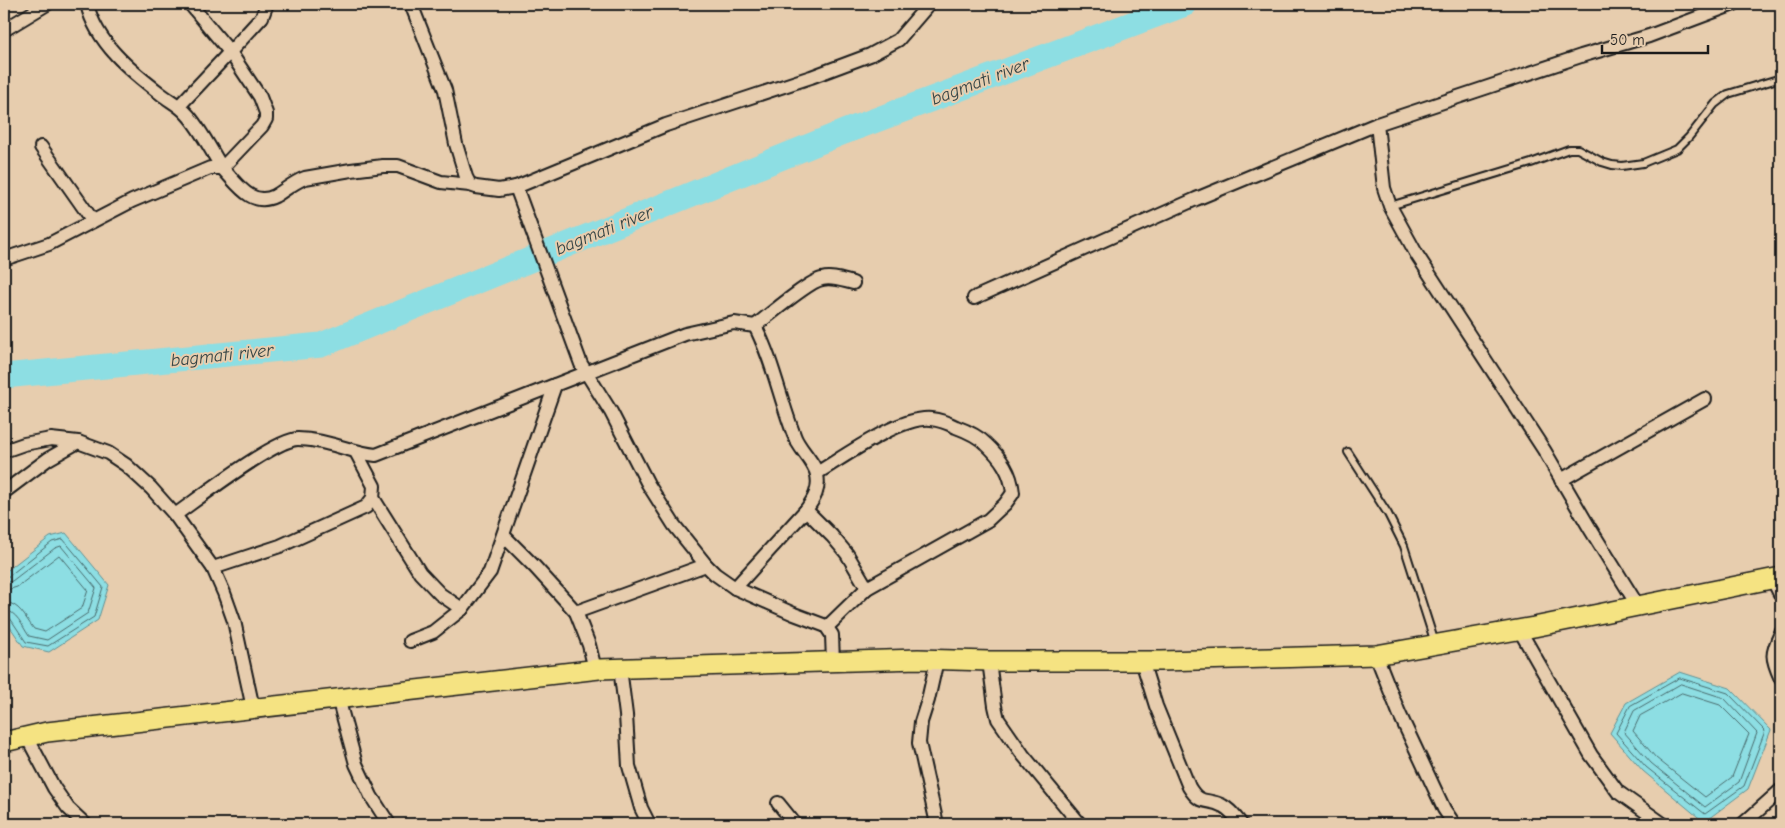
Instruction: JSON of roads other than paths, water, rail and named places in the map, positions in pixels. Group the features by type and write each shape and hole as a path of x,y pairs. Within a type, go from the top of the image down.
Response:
{"main road":[{"path":"4,742 47,732 596,669 937,660 1142,661 1376,655 1638,606 1779,584"}],"street":[{"path":"4,30 47,4"},
{"path":"87,4 98,33 110,49 143,80 179,106 188,115 222,168 248,195 256,200 265,200 296,181 305,178 383,166 398,166 441,182 499,190 516,187 666,125 811,77 870,55 898,40 929,4"},
{"path":"4,259 49,244 132,201 210,168 222,168 262,126 266,119 266,112 260,97 230,52 190,4"},
{"path":"179,106 262,17 267,4"},
{"path":"411,4 445,90 456,144 470,185"},
{"path":"974,298 1196,199 1377,124 1581,56 1649,36 1734,4"},
{"path":"1377,124 1384,188 1390,206 1417,255 1544,450 1638,606"},
{"path":"41,147 93,221"},
{"path":"516,187 584,369 611,412 648,484 674,525 706,565 735,588 826,627 832,635 833,662"},
{"path":"175,515 280,443 296,439 322,441 356,452 376,455 555,386 584,369 685,334 734,323 755,326 822,278 833,278 853,283"},
{"path":"735,588 816,497 817,473 794,438 774,372 755,326"},
{"path":"410,641 433,632 462,609 490,572 555,386"},
{"path":"1561,480 1705,399"},
{"path":"817,473 870,440 908,422 929,419 945,422 980,438 1005,464 1012,480 1013,493 1005,504 988,520 867,588 826,627"},
{"path":"4,451 24,444 51,440 78,442 108,453 126,465 151,488 175,515 213,568 234,621 253,708"},
{"path":"4,492 48,459 78,442"},
{"path":"213,568 280,546 366,507 373,498 374,486 356,452"},
{"path":"373,498 420,573 440,594 462,609"},
{"path":"806,510 847,554 867,588"},
{"path":"504,536 576,612 596,669"},
{"path":"576,612 706,565"},
{"path":"1519,629 1591,755 1603,772 1618,792 1663,824"},
{"path":"1781,633 1772,656 1781,678"},
{"path":"1376,655 1399,712 1444,809 1454,824"},
{"path":"935,823 919,743 921,722 937,660"},
{"path":"989,661 998,719 1023,755 1080,824"},
{"path":"1142,661 1156,706 1189,788 1195,797 1202,802 1217,804 1230,810 1241,824"},
{"path":"620,668 626,715 629,766 641,808 649,824"},
{"path":"338,698 356,764 371,796 389,824"},
{"path":"27,736 54,788 68,808 85,824"},
{"path":"1743,824 1781,790"},
{"path":"778,803 795,824"}],"lane":[{"path":"1390,206 1531,163 1569,149 1578,149 1602,162 1612,165 1622,166 1643,163 1677,149 1690,137 1715,104 1728,94 1781,78"},
{"path":"1348,452 1388,514 1404,546 1435,644"}],"water":[{"path":"66,533 109,585 98,620 49,652 23,646 4,618 4,573 50,537"},
{"path":"1680,672 1730,688 1771,730 1748,789 1704,822 1643,771 1610,733 1626,703"}],"waterway":[{"name":"bagmati river","path":"4,376 321,345 844,132 1185,4"}]}
